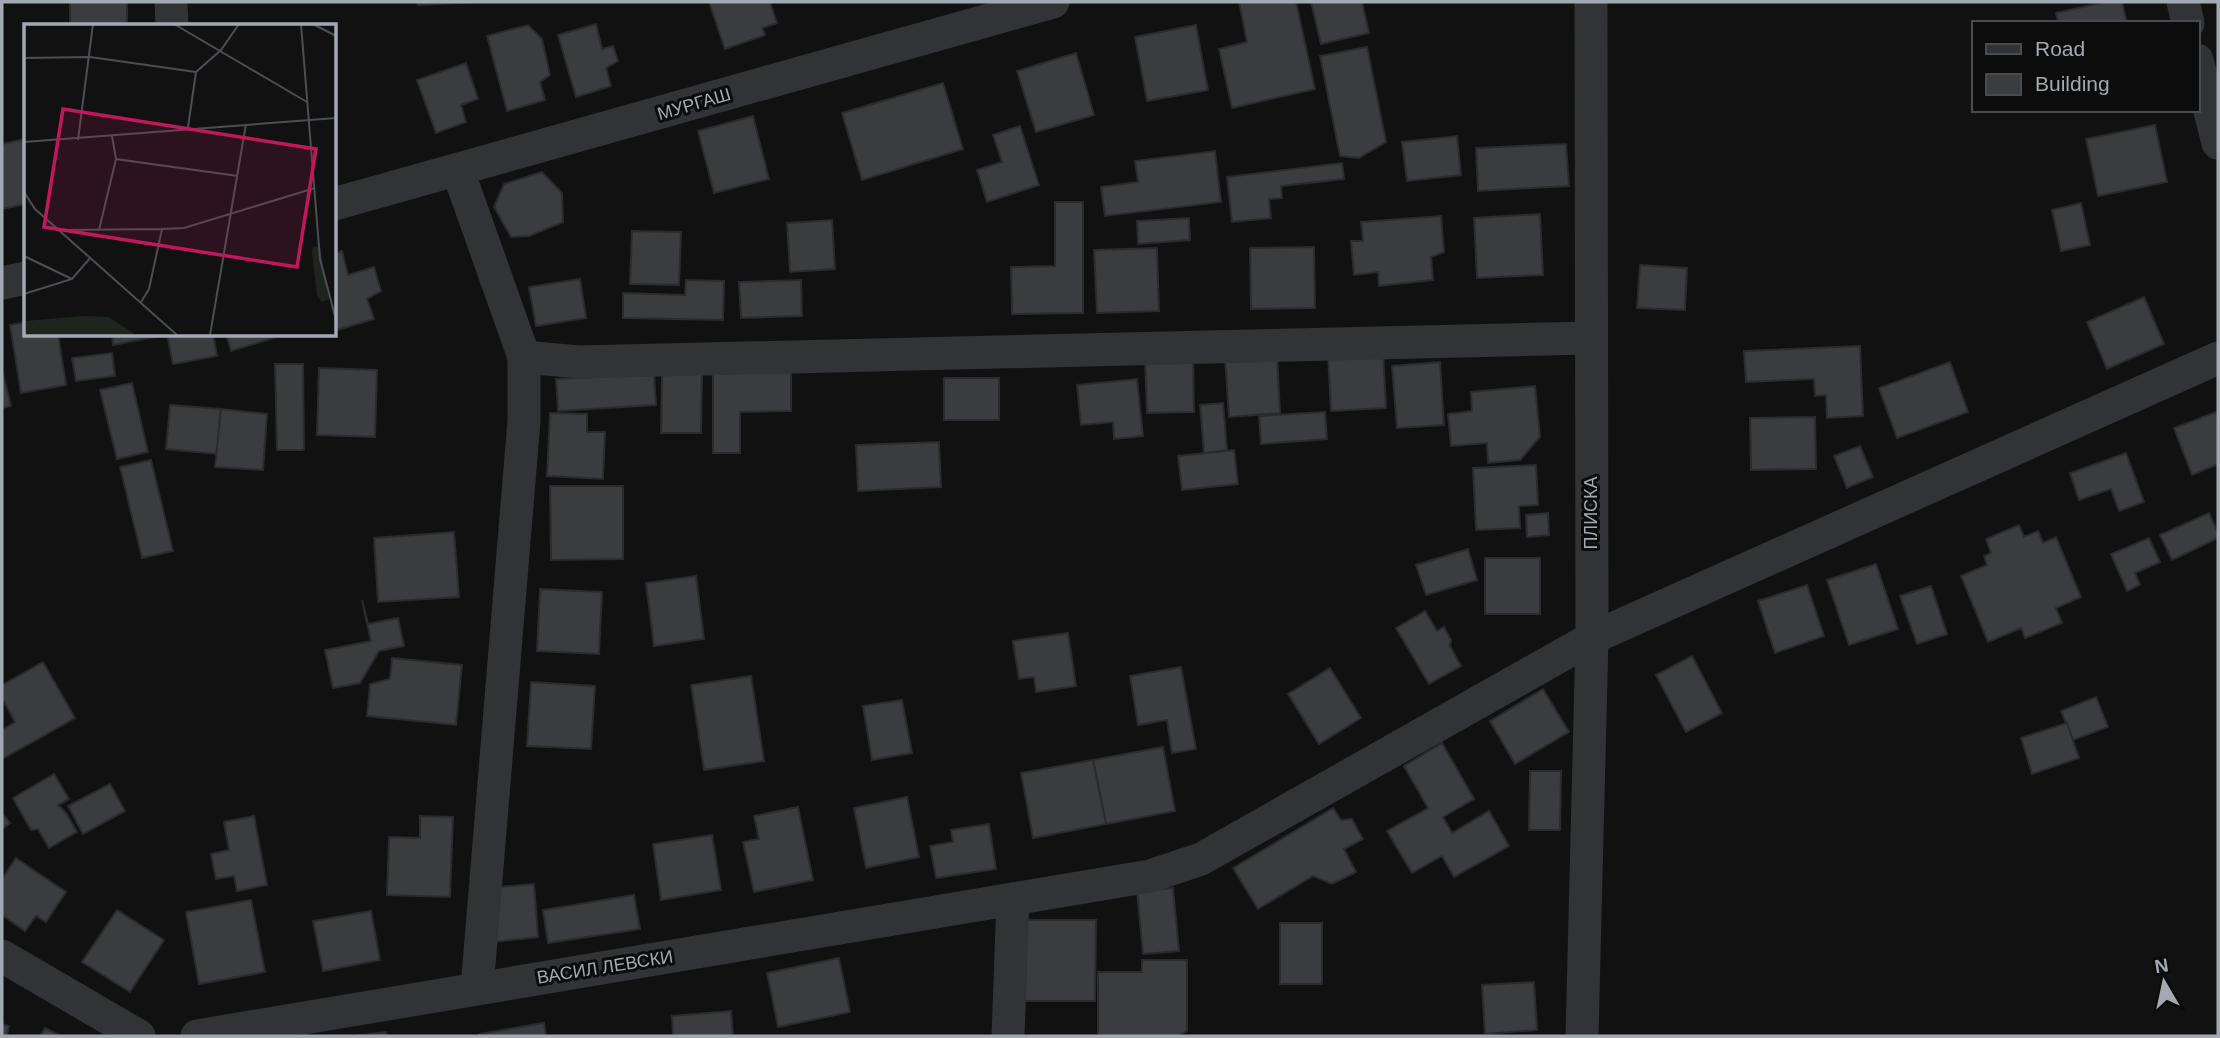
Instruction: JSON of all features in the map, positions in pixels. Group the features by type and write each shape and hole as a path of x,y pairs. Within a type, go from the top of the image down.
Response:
{"street":[{"path":"171,2 172,24"},
{"name":"МУРГАШ","path":"336,203 1054,2"},
{"name":"ПЛИСКА","path":"1582,1030 1592,638 1591,2"},
{"path":"2183,2 2188,21"},
{"path":"2199,68 2218,143"},
{"path":"458,170 524,357 524,421 477,988"},
{"path":"2,283 24,278"},
{"path":"524,357 579,362 1590,338"},
{"name":"ВАСИЛ ЛЕВСКИ","path":"197,1036 1150,876 1202,859 1592,638 2218,358"},
{"path":"1008,1036 1013,899"},
{"path":"2,956 139,1036"}],"building":[{"path":"70,2 127,2 127,24 70,24"},
{"path":"417,2 481,2 418,5"},
{"path":"709,2 770,2 777,23 762,28 765,35 725,49"},
{"path":"1239,2 1296,2 1315,89 1232,108 1219,49 1247,42"},
{"path":"1311,2 1362,2 1369,33 1321,44"},
{"path":"2105,2 2122,2 2127,21 2058,21 2056,13"},
{"path":"596,24 602,49 613,46 618,61 606,68 611,86 576,97 558,35"},
{"path":"528,25 542,39 550,75 540,82 545,100 507,111 487,36"},
{"path":"1196,25 1208,90 1147,101 1135,37"},
{"path":"1367,47 1386,142 1359,158 1340,156 1320,56"},
{"path":"1076,53 1094,115 1036,132 1017,71"},
{"path":"466,63 478,99 461,105 466,122 436,133 417,80"},
{"path":"943,83 963,149 862,180 842,113"},
{"path":"753,116 769,179 714,193 698,131"},
{"path":"2155,125 2167,182 2098,196 2086,139"},
{"path":"1020,126 1039,185 987,202 977,170 1002,162 993,135"},
{"path":"1457,136 1461,175 1407,181 1402,142"},
{"path":"24,139 24,204 2,209 2,144"},
{"path":"1566,144 1569,186 1478,191 1476,148"},
{"path":"1215,151 1221,202 1105,216 1101,187 1138,182 1135,161"},
{"path":"1342,163 1344,179 1281,186 1282,198 1269,199 1271,218 1232,222 1227,177"},
{"path":"542,172 562,193 563,222 529,236 511,237 494,207 504,184"},
{"path":"1055,202 1083,202 1083,313 1012,314 1011,267 1055,266"},
{"path":"2081,203 2090,245 2061,251 2052,210"},
{"path":"1540,214 1543,275 1477,278 1474,218"},
{"path":"1441,216 1444,252 1431,257 1433,280 1379,286 1378,272 1354,275 1351,241 1363,241 1361,222"},
{"path":"1189,218 1190,240 1138,244 1137,221"},
{"path":"832,220 835,269 790,272 787,223"},
{"path":"632,231 681,232 679,285 630,284"},
{"path":"1314,247 1315,308 1251,309 1250,248"},
{"path":"1157,248 1159,311 1097,313 1094,250"},
{"path":"342,251 348,275 374,267 381,291 367,299 374,319 336,330 336,252"},
{"path":"1640,265 1687,268 1685,310 1637,308"},
{"path":"580,279 586,318 536,326 529,287"},
{"path":"686,280 724,281 723,320 623,318 623,293 685,295"},
{"path":"801,280 802,316 741,318 739,282"},
{"path":"2144,297 2164,344 2107,369 2087,322"},
{"path":"24,322 24,336 58,336 66,385 21,393 10,325"},
{"path":"112,336 155,336 155,337 113,345"},
{"path":"167,336 213,336 217,356 173,364"},
{"path":"227,336 280,336 231,351"},
{"path":"1860,346 1863,416 1827,418 1826,395 1815,396 1814,379 1746,382 1744,351"},
{"path":"1383,352 1386,408 1331,411 1328,355"},
{"path":"112,353 115,376 76,381 72,358"},
{"path":"1277,354 1280,413 1229,417 1225,357"},
{"path":"1193,356 1194,412 1147,413 1145,357"},
{"path":"1440,362 1444,425 1397,428 1392,366"},
{"path":"1950,362 1968,412 1897,438 1879,388"},
{"path":"275,364 303,364 304,450 277,450"},
{"path":"319,368 377,370 375,437 317,435"},
{"path":"2,370 11,406 2,408"},
{"path":"713,372 791,372 791,411 740,412 740,453 713,453"},
{"path":"662,373 702,373 701,433 661,433"},
{"path":"654,374 656,405 558,411 556,379"},
{"path":"944,378 999,378 999,420 944,420"},
{"path":"1137,379 1143,436 1114,439 1113,422 1081,425 1077,385"},
{"path":"132,383 148,452 117,459 100,390"},
{"path":"1535,386 1540,437 1520,460 1488,463 1487,443 1451,446 1448,414 1472,411 1471,392"},
{"path":"1223,403 1227,450 1204,453 1200,405"},
{"path":"170,405 221,409 217,454 166,449"},
{"path":"221,409 267,414 263,470 215,467"},
{"path":"1325,412 1327,439 1261,444 1259,416"},
{"path":"2216,412 2218,464 2192,475 2174,428"},
{"path":"550,413 587,414 587,432 605,432 603,479 547,476"},
{"path":"1815,417 1816,469 1751,470 1750,418"},
{"path":"939,442 941,487 858,491 856,445"},
{"path":"1860,446 1873,477 1847,488 1834,456"},
{"path":"1234,450 1238,484 1182,490 1178,456"},
{"path":"2126,453 2144,502 2119,511 2111,489 2079,500 2070,473"},
{"path":"151,460 173,551 142,558 120,467"},
{"path":"1536,465 1538,505 1519,506 1520,528 1476,530 1473,468"},
{"path":"550,486 623,486 623,559 551,560"},
{"path":"1548,513 1549,535 1527,537 1526,515"},
{"path":"2209,513 2218,538 2172,560 2160,535"},
{"path":"2019,525 2024,537 2038,531 2043,543 2056,537 2081,597 2056,608 2062,623 2025,638 2021,628 1988,642 1961,576 1987,565 1984,556 1991,553 1986,539"},
{"path":"454,532 459,597 378,602 374,538"},
{"path":"2149,538 2160,562 2135,573 2140,585 2127,591 2111,554"},
{"path":"1468,549 1477,580 1426,595 1416,565"},
{"path":"1485,558 1540,558 1540,614 1485,614"},
{"path":"1876,564 1898,629 1849,645 1827,580"},
{"path":"696,576 704,639 654,646 646,583"},
{"path":"1807,585 1824,636 1775,653 1758,601"},
{"path":"1931,586 1947,634 1917,644 1900,596"},
{"path":"540,589 602,592 599,654 537,651"},
{"path":"362,600 368,624 398,618 404,646 379,651 360,683 333,688 325,650 371,641"},
{"path":"1425,611 1437,631 1444,627 1461,666 1429,684 1396,628"},
{"path":"1068,633 1076,686 1036,692 1034,677 1019,679 1013,641"},
{"path":"1692,656 1722,713 1686,732 1656,675"},
{"path":"392,658 462,665 456,725 367,716 370,684 390,679"},
{"path":"43,662 75,718 2,759 2,730 15,722 2,698 2,685"},
{"path":"1181,667 1196,749 1172,753 1167,720 1138,725 1130,676"},
{"path":"1330,668 1361,718 1319,744 1288,694"},
{"path":"751,676 764,761 704,770 691,685"},
{"path":"531,682 595,686 591,749 527,746"},
{"path":"1543,689 1569,732 1515,764 1490,721"},
{"path":"2096,697 2108,727 2073,740 2061,711"},
{"path":"902,700 912,753 872,760 863,706"},
{"path":"2067,723 2079,758 2032,774 2021,738"},
{"path":"1442,743 1474,799 1443,817 1452,833 1489,811 1509,846 1454,877 1442,856 1412,873 1387,831 1428,808 1404,766"},
{"path":"1163,747 1175,811 1106,824 1093,760"},
{"path":"1093,760 1106,824 1033,838 1021,773"},
{"path":"1530,771 1561,771 1560,830 1529,830"},
{"path":"54,774 69,799 58,805 77,832 49,848 38,829 31,830 13,798"},
{"path":"110,784 125,811 83,834 68,806"},
{"path":"907,797 919,857 866,868 854,808"},
{"path":"798,807 813,880 754,892 743,842 759,839 754,816"},
{"path":"1333,808 1341,820 1352,819 1363,839 1344,849 1356,872 1332,884 1313,876 1258,909 1233,868"},
{"path":"2,813 10,823 2,829"},
{"path":"254,816 267,885 237,891 234,876 216,879 211,854 229,850 224,822"},
{"path":"420,816 453,817 450,897 387,895 389,837 420,838"},
{"path":"989,824 996,869 936,878 930,846 953,842 951,830"},
{"path":"712,835 721,890 661,900 653,844"},
{"path":"16,858 66,892 46,922 36,916 25,931 2,915 2,879"},
{"path":"534,884 538,937 493,942 488,888"},
{"path":"1173,888 1179,951 1143,954 1137,891"},
{"path":"634,895 640,929 548,943 543,910"},
{"path":"251,900 265,972 199,984 186,912"},
{"path":"117,910 164,940 130,992 82,962"},
{"path":"371,911 380,960 323,971 313,921"},
{"path":"1026,920 1096,920 1095,1001 1025,1001"},
{"path":"1280,923 1322,923 1322,984 1280,984"},
{"path":"839,958 850,1012 778,1027 767,973"},
{"path":"1142,960 1187,960 1187,1031 1178,1036 1098,1036 1098,972 1142,972"},
{"path":"1534,982 1537,1030 1485,1034 1482,985"},
{"path":"731,1011 733,1036 673,1036 672,1016"},
{"path":"544,1023 546,1036 479,1036 479,1034"},
{"path":"2,1024 9,1026 7,1036 2,1036"},
{"path":"45,1028 61,1036 40,1036"},
{"path":"386,1032 387,1036 353,1036"}]}
